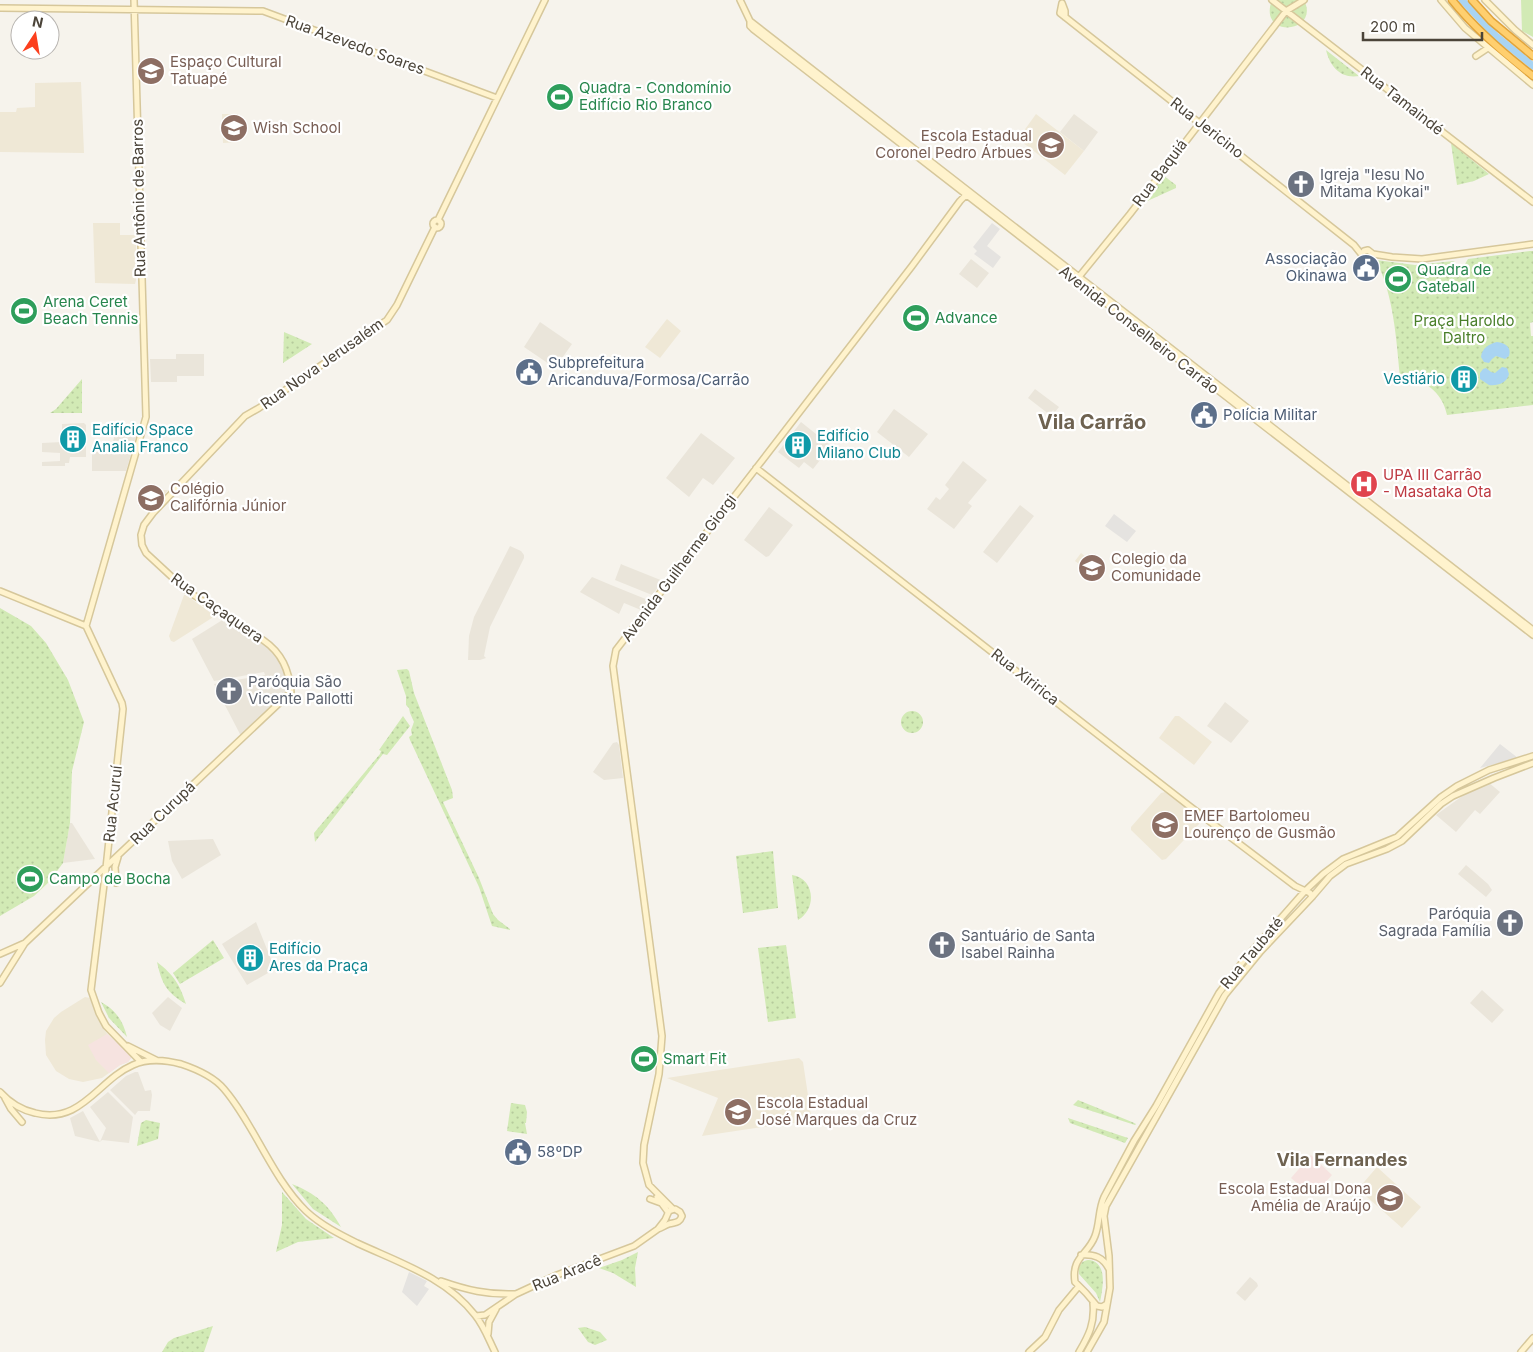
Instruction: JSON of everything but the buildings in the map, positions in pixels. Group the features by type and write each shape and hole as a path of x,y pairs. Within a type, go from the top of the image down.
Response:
{"highway":[{"path":"1446,0 1533,76"},
{"path":"1452,0 1472,24"},
{"path":"1472,0 1491,21 1533,56"},
{"path":"1478,0 1512,39"}],"street":[{"name":"Rua Antônio de Barros","path":"86,626 146,417 134,0"},
{"path":"497,98 545,0"},
{"name":"Avenida Conselheiro Carrão","path":"740,0 750,21 750,26 753,29 968,194 1533,636"},
{"name":"Rua Tamaindé","path":"1272,0 1533,202"},
{"name":"Rua Baquiá","path":"1077,279 1122,224 1286,11 1304,0"},
{"path":"1442,0 1465,28 1533,85"},
{"path":"1486,0 1514,30 1533,45"},
{"path":"1061,1 1065,17"},
{"name":"Rua Jericino","path":"1061,1 1060,13 1364,252"},
{"name":"Rua Azevedo Soares","path":"0,8 263,11 497,98"},
{"path":"1476,56 1488,48"},
{"name":"Rua Nova Jerusalém","path":"244,416 259,408 387,320 397,305 435,227 433,222 438,220 497,98"},
{"name":"Avenida Guilherme Giorgi","path":"669,1213 646,1179 643,1155 659,1074 662,1031 613,666 616,650 951,213 968,194"},
{"path":"1373,254 1368,260 1365,259 1364,252 1370,250 1373,254 1422,259 1533,244"},
{"name":"Avenida Conselheiro Carrão","path":"1077,279 1533,630"},
{"name":"Rua Caçaquera","path":"244,416 147,520 142,530 142,545 152,559 182,588 275,649 288,670 291,692"},
{"name":"Rua Xiririca","path":"756,468 1303,893 1310,893 1312,898"},
{"path":"0,591 86,626"},
{"name":"Rua Acuruí","path":"86,626 122,703 106,868 91,990 106,1026 126,1044"},
{"name":"Rua Curupá","path":"0,983 25,943 291,692"},
{"name":"Rua Taubaté","path":"1079,1286 1075,1282 1074,1270 1077,1261 1090,1247 1095,1236 1100,1204 1219,993 1244,960 1303,893 1323,874 1343,859 1397,837 1451,794 1483,773 1533,756"},
{"name":"Rua Taubaté","path":"1087,1352 1104,1322 1108,1304 1110,1288 1104,1216 1109,1200 1143,1143 1225,995 1260,951 1312,898 1330,876 1339,869 1356,859 1402,841 1451,794 1533,764"},
{"path":"1483,773 1489,780"},
{"path":"116,883 115,867 118,856"},
{"path":"1283,917 1282,923 1287,923"},
{"path":"0,954 25,943"},
{"path":"9,950 15,953 15,959"},
{"path":"126,1044 156,1060"},
{"path":"126,1044 141,1062"},
{"path":"5,1098 29,1112 61,1114 78,1107 124,1070 141,1062 156,1060 173,1062 192,1068 223,1087 285,1185 307,1211 321,1223 368,1248 464,1290 516,1294"},
{"path":"0,1092 22,1122"},
{"name":"Avenida Guilherme Giorgi","path":"656,1194 669,1213"},
{"path":"650,1199 661,1203"},
{"path":"680,1212 681,1218 678,1223 671,1223 669,1213 680,1212"},
{"name":"Rua Aracê","path":"658,1229 669,1213"},
{"name":"Rua Aracê","path":"476,1316 485,1315 516,1294 557,1275 625,1250 671,1223"},
{"path":"1095,1236 1106,1230"},
{"path":"1081,1256 1094,1256 1102,1259 1109,1269"},
{"path":"435,1278 457,1296 476,1316 495,1352"},
{"path":"1028,1352 1045,1337 1059,1310 1079,1286 1100,1307 1108,1304"},
{"path":"457,1296 458,1292 464,1290"},
{"path":"1079,1352 1092,1328 1094,1316 1093,1302"},
{"path":"488,1337 489,1322 498,1307"},
{"path":"1520,1352 1533,1338"}],"shaded area":[{"path":"81,82 84,153 0,152 0,112 16,112 17,108 35,107 35,83"},
{"path":"222,114 238,114 239,142 223,143"},
{"name":"Escola Estadual Coronel Pedro Árbues","path":"1036,114 1084,151 1065,175 1018,139"},
{"path":"1074,114 1098,132 1084,151 1060,132"},
{"path":"93,223 120,223 120,235 136,235 135,284 95,283"},
{"path":"992,223 1000,229 987,246 1001,257 993,268 974,254 977,251 973,247"},
{"path":"971,259 989,273 977,288 959,274"},
{"path":"667,319 681,331 660,358 645,347"},
{"path":"540,322 572,344 555,368 524,347"},
{"path":"176,354 204,354 204,376 177,376 177,382 151,382 150,359 176,359"},
{"path":"1035,389 1059,407 1055,412 1053,410 1050,415 1028,398"},
{"path":"894,409 928,434 909,457 877,432"},
{"path":"801,422 831,446 813,469 804,462 799,468 778,452"},
{"path":"84,423 86,425 86,457 70,457 69,463 65,463 65,466 42,466 42,462 60,461 60,453 42,452 42,443 62,442 62,424"},
{"path":"115,433 137,433 126,471 92,471 92,452 111,452"},
{"path":"701,433 735,458 713,485 703,478 689,497 666,478"},
{"path":"963,461 987,480 968,503 972,506 954,529 927,509 936,497 940,500 949,489 945,485"},
{"name":"Colégio Califórnia Júnior","path":"146,490 168,490 157,504 138,506 140,494 146,494"},
{"path":"1020,505 1034,516 997,563 983,552"},
{"path":"769,507 793,525 769,556 766,557 744,540"},
{"path":"1114,514 1136,531 1127,542 1105,526"},
{"path":"510,546 521,551 524,558 490,627 484,656 486,658 468,660 469,636 474,617"},
{"name":"Colegio da Comunidade","path":"1081,553 1104,571 1099,579 1075,561"},
{"path":"621,564 663,581 652,595 615,580"},
{"path":"592,577 648,600 641,610 624,603 619,614 580,592"},
{"path":"184,595 215,616 174,642 171,641 169,636"},
{"path":"224,619 272,650 284,668 288,691 241,736 214,684 265,675 264,672 214,681 192,639"},
{"path":"1225,702 1249,721 1231,743 1207,726"},
{"path":"1175,716 1179,716 1212,742 1194,765 1159,738"},
{"path":"617,742 623,778 604,780 593,772 613,743"},
{"path":"1500,744 1518,758 1480,768"},
{"path":"1488,782 1500,792 1480,814 1475,810 1456,832 1436,815 1461,797"},
{"name":"EMEF Bartolomeu Lourenço de Gusmão","path":"1165,792 1200,819 1200,823 1166,859 1162,860 1131,830 1131,827 1161,793"},
{"path":"70,823 72,823 95,859 63,863"},
{"path":"213,839 221,855 182,879 172,861 168,841"},
{"path":"1466,865 1488,884 1492,890 1486,897 1458,874"},
{"path":"256,922 275,969 247,985 222,944"},
{"path":"1482,990 1504,1010 1492,1023 1470,1003"},
{"path":"85,997 90,998 96,1016 105,1031 112,1040 129,1053 131,1058 128,1062 120,1065 102,1078 83,1082 69,1079 56,1071 46,1055 45,1040 46,1031 54,1018"},
{"path":"168,997 182,1008 170,1031 160,1025 152,1013"},
{"path":"107,1034 129,1053 131,1058 128,1062 109,1073 96,1060 88,1045"},
{"path":"799,1058 803,1062 812,1122 810,1124 790,1123 702,1136 718,1098 667,1078"},
{"path":"138,1072 145,1091 151,1090 152,1095 150,1111 138,1111 135,1115 110,1090 126,1076"},
{"path":"108,1092 133,1117 129,1143 102,1140 100,1142 106,1128 90,1107"},
{"path":"83,1111 100,1142 75,1136 70,1118"},
{"path":"1311,1155 1332,1175 1313,1197 1291,1178"},
{"name":"Escola Estadual Dona Amélia de Araújo","path":"1377,1167 1421,1207 1402,1228 1358,1189"},
{"path":"409,1272 427,1281 424,1286 429,1289 417,1306 402,1292"},
{"path":"1250,1277 1258,1286 1245,1301 1236,1293"}],"green space":[{"path":"1272,0 1304,0 1307,11 1304,20 1297,25 1289,27 1280,26 1273,21 1270,13"},
{"path":"1521,0 1533,0 1533,37 1522,31"},
{"path":"1326,50 1359,76 1342,74 1330,62"},
{"path":"1451,143 1489,174 1474,181 1457,185"},
{"path":"1164,176 1176,185 1176,188 1143,203"},
{"name":"Praça Haroldo Daltro","path":"1533,251 1533,322 1530,323 1531,336 1533,336 1533,405 1447,415 1441,399 1431,388 1417,380 1400,377 1395,332 1387,288 1376,260 1415,265 1454,261 1456,265 1465,264 1468,259"},
{"path":"284,332 312,344 283,363"},
{"path":"82,379 82,413 50,413 56,409"},
{"path":"0,608 31,626 46,643 68,680 84,722 72,771 70,823 63,863 49,882 34,896 0,916"},
{"path":"407,669 414,693 452,790 453,798 443,802 479,878 493,914 510,930 492,926 479,887 410,740 409,737 412,735 411,730 414,722 406,705 406,696 397,670"},
{"path":"912,711 922,718 923,722 916,732 912,733 902,726 901,722 908,712"},
{"path":"403,716 410,726 387,755 383,754 315,842 314,833 380,754 381,751 379,750"},
{"path":"773,851 778,908 743,913 736,856"},
{"path":"792,875 799,877 805,882 811,894 809,908 798,920"},
{"path":"213,940 224,958 180,984 173,973"},
{"path":"786,945 796,1018 768,1022 758,948"},
{"path":"157,962 176,981 186,1004 166,987"},
{"path":"101,1002 118,1016 127,1037 109,1018"},
{"path":"1078,1100 1136,1124 1073,1105"},
{"path":"511,1103 525,1105 527,1112 525,1123 527,1134 507,1131"},
{"path":"1068,1118 1128,1138 1125,1143 1070,1123"},
{"path":"146,1120 160,1123 158,1139 137,1146 141,1123"},
{"path":"292,1184 308,1191 321,1201 332,1212 341,1227 313,1209"},
{"path":"282,1192 306,1219 334,1238 298,1242 276,1252 282,1225"},
{"path":"638,1252 635,1268 636,1287 613,1273 599,1268 622,1260"},
{"path":"1088,1260 1099,1265 1103,1276 1100,1302 1096,1293 1079,1274 1080,1264"},
{"path":"213,1326 204,1352 162,1352 168,1342 174,1338"},
{"path":"585,1327 600,1332 607,1340 595,1345 588,1342 578,1328"}],"water":[{"path":"1497,342 1507,346 1510,350 1509,356 1505,359 1496,356 1489,363 1484,362 1481,357 1484,349"},
{"path":"1502,367 1507,368 1509,374 1502,383 1489,385 1480,379 1480,373 1483,369 1486,368 1495,373"}],"waterway":[{"path":"1462,0 1496,36 1533,66"}],"place":[{"name":"Espaço Cultural Tatuapé","path":"151,71"},
{"name":"Quadra - Condomínio Edifício Rio Branco","path":"560,97"},
{"name":"Wish School","path":"234,128"},
{"name":"Escola Estadual Coronel Pedro Árbues","path":"1051,145"},
{"name":"Igreja \"Iesu No Mitama Kyokai\"","path":"1301,184"},
{"name":"Associação Okinawa","path":"1366,268"},
{"name":"Quadra de Gateball","path":"1398,279"},
{"name":"Arena Ceret Beach Tennis","path":"24,311"},
{"name":"Advance","path":"916,318"},
{"name":"Subprefeitura Aricanduva/Formosa/Carrão","path":"529,372"},
{"name":"Vestiário","path":"1464,379"},
{"name":"Polícia Militar","path":"1204,415"},
{"name":"Edifício Space Analia Franco","path":"73,439"},
{"name":"Edifício Milano Club","path":"798,445"},
{"name":"UPA III Carrão - Masataka Ota","path":"1364,484"},
{"name":"Colégio Califórnia Júnior","path":"151,498"},
{"name":"Colegio da Comunidade","path":"1092,568"},
{"name":"Paróquia São Vicente Pallotti","path":"229,691"},
{"name":"EMEF Bartolomeu Lourenço de Gusmão","path":"1165,825"},
{"name":"Campo de Bocha","path":"30,879"},
{"name":"Paróquia Sagrada Família","path":"1510,923"},
{"name":"Santuário de Santa Isabel Rainha","path":"942,945"},
{"name":"Edifício Ares da Praça","path":"250,958"},
{"name":"Smart Fit","path":"644,1059"},
{"name":"Escola Estadual José Marques da Cruz","path":"738,1112"},
{"name":"58ºDP","path":"518,1152"},
{"name":"Escola Estadual Dona Amélia de Araújo","path":"1390,1198"}],"district":[{"name":"Vila Carrão","path":"1092,422"},
{"name":"Vila Fernandes","path":"1342,1160"}]}
